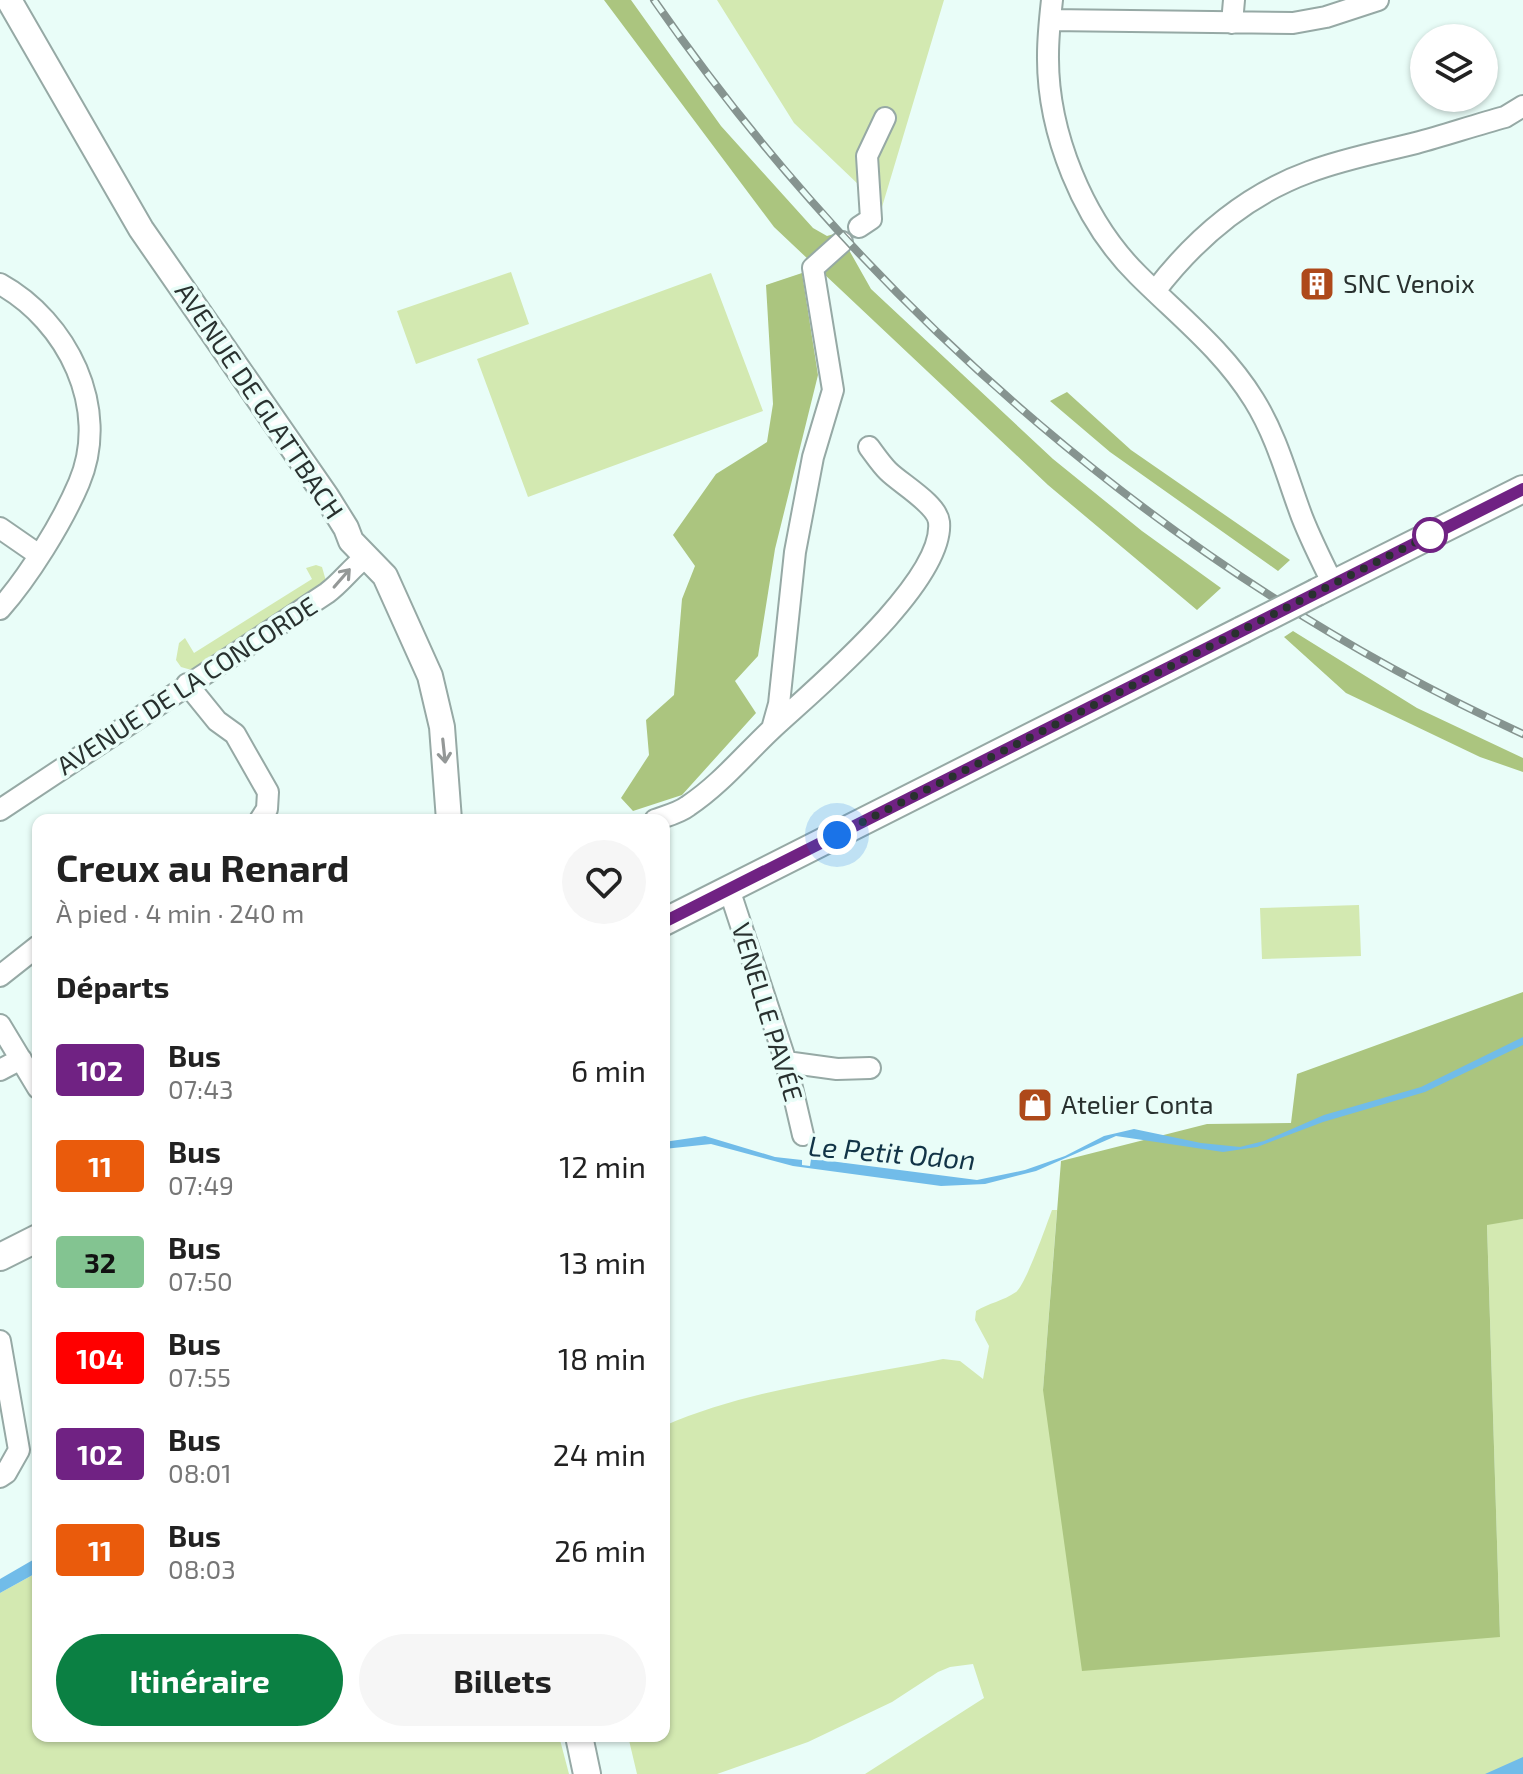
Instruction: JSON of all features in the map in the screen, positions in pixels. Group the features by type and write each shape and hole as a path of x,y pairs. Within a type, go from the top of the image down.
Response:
{"main road":[{"path":"670,919 1523,489"},
{"path":"0,1257 32,1241"},
{"path":"580,1742 587,1774"}],"street":[{"name":"AVENUE DE GLATTBACH","path":"9,0 141,229 326,496 351,541 381,572 391,589 430,676 442,727 449,814"},
{"path":"1232,23 1234,0"},
{"path":"1325,588 1289,473 1274,435 1254,400 1216,348 1136,273 1108,240 1090,210 1065,149 1050,89 1048,56 1051,10 1232,23 1293,23 1326,17 1378,0"},
{"path":"1155,291 1180,258 1201,238 1276,187 1340,162 1505,117 1523,106"},
{"path":"859,227 871,219 867,156 885,118"},
{"path":"772,729 779,704 798,538 813,457 833,390 813,268 842,242"},
{"path":"0,284 35,307 54,327 82,383 89,416 87,449 79,482 39,555 0,609"},
{"path":"670,814 686,808 719,782 841,667 920,577 938,542 939,519 929,505 887,470 869,447"},
{"path":"0,528 39,555"},
{"name":"AVENUE DE LA CONCORDE","path":"0,810 327,593 342,582 346,572 367,556"},
{"path":"187,684 217,721 235,734 268,792 264,814"},
{"name":"VENELLE PAVÉE","path":"729,889 786,1062 803,1135"},
{"path":"0,976 32,951"},
{"path":"0,1025 32,1078"},
{"path":"0,1070 21,1059"},
{"path":"786,1062 837,1069 870,1068"},
{"path":"0,1341 19,1450 6,1473 0,1477"}],"green space":[{"path":"604,0 631,0 721,126 813,228 827,236 834,234 833,244 810,261 774,227"},
{"path":"717,0 944,0 882,207 794,123"},
{"path":"849,250 871,289 1053,459 1142,531 1221,588 1197,610 1048,485 823,273"},
{"path":"511,272 529,324 416,364 397,311"},
{"path":"711,273 763,411 528,497 477,359"},
{"path":"802,273 818,375 775,549 758,656 735,681 756,713 682,795 633,811 621,798 649,755 646,720 674,695 682,599 695,566 673,535 716,474 767,442 773,404 766,285"},
{"path":"1067,392 1131,450 1290,560 1278,571 1110,452 1050,401"},
{"path":"322,567 326,581 319,586 321,590 195,671 181,667 176,660 179,643 185,638 194,653 312,579 306,568"},
{"path":"1293,631 1417,708 1523,758 1523,772 1480,757 1346,693 1284,637"},
{"path":"1359,905 1361,956 1262,959 1260,908"},
{"path":"1523,992 1523,1219 1487,1225 1500,1637 1082,1671 1043,1390 1061,1161 1207,1124 1291,1123 1297,1074"},
{"path":"1052,1210 1057,1210 1043,1390 1500,1637 1487,1224 1523,1219 1523,1774 865,1774 984,1698 973,1664 938,1672 892,1702 808,1742 717,1774 637,1774 629,1742 670,1742 670,1424 766,1393 943,1359 960,1361 983,1379 989,1346 975,1320 976,1311 1016,1292 1036,1254"},
{"path":"32,1575 32,1742 561,1742 569,1774 0,1774 0,1593"}],"water":[{"path":"1523,1037 1523,1045 1425,1092 1323,1122 1257,1147 1223,1152 1116,1136 1036,1171 985,1184 941,1186 793,1166 711,1144 670,1148 670,1141 705,1136 775,1157 802,1160 802,1165 810,1166 811,1159 977,1180 1025,1170 1065,1156 1104,1136 1134,1129 1201,1143 1240,1147 1264,1141 1324,1115 1421,1087"},
{"path":"32,1560 32,1575 0,1593 0,1579"},
{"path":"1523,1757 1523,1774 1485,1774"}],"railway":[{"path":"654,0 739,115 833,224 933,328 1040,425 1153,514 1271,596 1395,670 1523,734"}],"bus line":[{"name":"102","path":"670,919 1523,489"}],"place":[{"name":"SNC Venoix","path":"1317,284"},
{"name":"Atelier Conta","path":"1035,1105"}],"route":[{"path":"837,835 1430,535"}],"water label":[{"name":"Le Petit Odon","path":"892,1153"}]}
